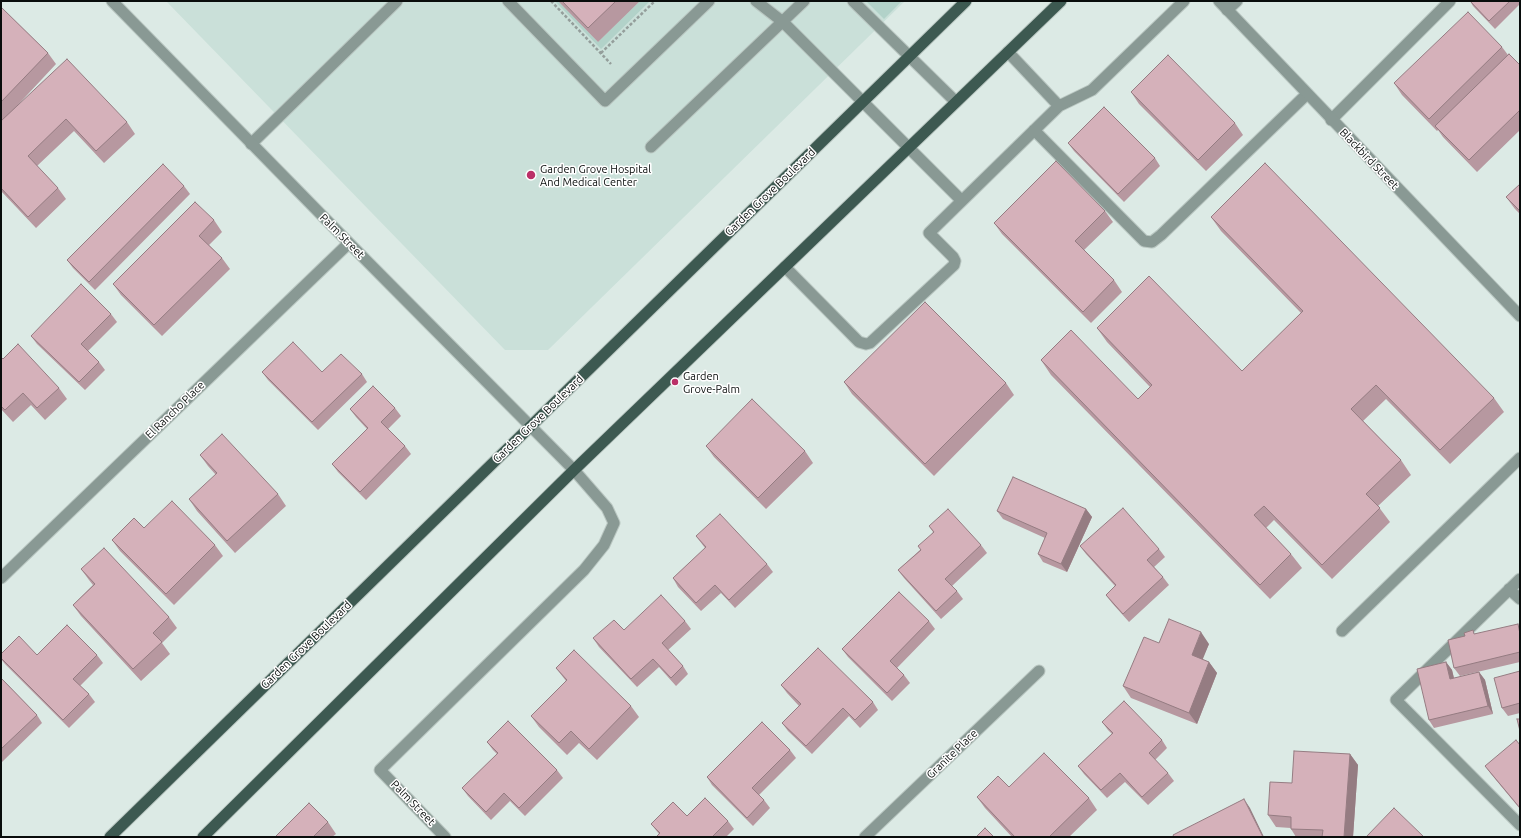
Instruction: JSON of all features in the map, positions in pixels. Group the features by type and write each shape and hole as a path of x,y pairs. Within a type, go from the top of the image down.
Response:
{"main road":[{"name":"Garden Grove Boulevard","path":"110,837 966,1"},
{"path":"203,837 574,470 1061,1"}],"street":[{"name":"Palm Street","path":"112,1 251,144 574,470 608,508 614,523 604,545 584,570 380,770 446,837"},
{"path":"251,144 397,1"},
{"path":"508,1 605,100 709,1"},
{"path":"756,1 783,22 961,200"},
{"path":"651,147 804,1"},
{"path":"853,1 956,102"},
{"path":"785,267 859,342 866,344 870,343 954,265 955,261 953,257 929,233 961,200 1059,106 1092,90 1184,1"},
{"name":"Blackbird Street","path":"1218,1 1520,316"},
{"path":"1227,10 1237,1"},
{"path":"1331,120 1450,1"},
{"path":"1008,52 1059,106"},
{"path":"1034,130 1144,241 1152,242 1307,94"},
{"name":"El Rancho Place","path":"1,578 349,243"},
{"path":"1342,631 1520,458"},
{"path":"1520,579 1509,588 1396,700 1520,825"},
{"path":"1509,588 1520,599"},
{"name":"Granite Place","path":"865,837 1039,671"}],"path":[{"path":"550,1 626,80"},
{"path":"601,53 655,1"}],"shaded area":[{"name":"Garden Grove Hospital And Medical Center","path":"166,1 905,1 548,350 505,350"},
{"path":"555,1 558,1 598,42 640,1 650,1 601,49"},
{"path":"866,1 902,1 884,19"}],"building":[{"path":"562,1 616,1 588,28"},
{"path":"1470,1 1510,1 1489,21"},
{"path":"1,7 48,53 1,102"},
{"path":"1468,12 1502,47 1429,119 1394,83"},
{"path":"1509,54 1520,65 1520,110 1469,160 1435,126"},
{"path":"1168,55 1235,123 1198,160 1131,92"},
{"path":"67,59 127,122 96,151 66,119 28,156 58,188 28,217 1,188 1,121"},
{"path":"1104,107 1155,158 1118,194 1068,143"},
{"path":"1056,161 1105,211 1075,241 1114,280 1083,312 994,223"},
{"path":"1265,163 1494,398 1440,450 1376,385 1351,409 1401,460 1366,494 1380,508 1322,565 1264,506 1254,515 1291,554 1260,585 1041,360 1071,330 1138,399 1152,385 1097,328 1149,276 1242,371 1303,311 1211,217"},
{"path":"163,164 184,186 89,282 67,260"},
{"path":"1520,184 1520,211 1506,197"},
{"path":"195,202 214,220 199,236 222,258 154,325 113,284"},
{"path":"81,284 111,314 81,344 99,362 79,382 31,336"},
{"path":"925,302 1006,383 925,464 844,382"},
{"path":"293,342 322,372 341,354 362,374 312,422 262,372"},
{"path":"18,344 59,388 37,408 23,393 5,410 1,406 1,357 3,359"},
{"path":"373,386 395,408 381,422 405,446 360,492 332,464 368,428 350,409"},
{"path":"752,399 805,451 758,498 706,446"},
{"path":"222,434 278,494 227,541 189,499 217,473 200,455"},
{"path":"1013,477 1086,509 1061,564 1038,554 1047,533 997,511"},
{"path":"172,501 215,545 166,594 112,540 134,518 144,528"},
{"path":"1123,508 1159,549 1147,560 1163,577 1123,614 1106,595 1116,585 1080,546"},
{"path":"948,509 981,545 945,579 957,591 936,611 898,570 921,550 918,546 934,532 929,526"},
{"path":"720,514 767,564 729,600 715,585 696,603 673,578 706,547 696,536"},
{"path":"104,548 169,617 153,633 162,642 133,669 73,605 95,584 81,569"},
{"path":"899,592 929,621 890,661 904,675 887,693 842,649"},
{"path":"661,595 685,621 662,643 683,666 671,678 653,659 631,679 593,638 614,620 624,630"},
{"path":"1169,619 1201,632 1192,655 1209,662 1189,713 1123,686 1144,637 1159,643"},
{"path":"1518,624 1520,634 1520,652 1454,668 1448,640 1465,636 1464,633 1473,630 1474,634"},
{"path":"67,625 97,655 73,679 89,694 63,720 1,658 1,654 19,636 37,655"},
{"path":"818,648 873,702 855,720 843,708 806,746 782,723 801,704 781,685"},
{"path":"574,650 631,706 589,749 571,731 559,743 531,716 567,680 556,668"},
{"path":"1446,662 1450,679 1479,672 1488,706 1429,720 1417,669"},
{"path":"1520,671 1520,703 1502,708 1494,678"},
{"path":"1,678 37,715 1,749"},
{"path":"1124,701 1162,740 1149,753 1168,773 1142,797 1120,773 1101,790 1078,766 1113,733 1102,722"},
{"path":"1517,719 1520,719 1520,731"},
{"path":"508,721 557,770 519,808 504,793 486,812 462,788 498,753 487,742"},
{"path":"762,722 790,750 752,788 764,800 747,818 707,777"},
{"path":"1516,740 1520,745 1520,808 1485,766"},
{"path":"1294,751 1350,754 1344,837 1322,837 1323,830 1291,829 1291,817 1268,815 1270,782 1292,783"},
{"path":"1044,753 1089,798 1049,837 1015,837 977,797 998,776 1009,787"},
{"path":"705,798 728,821 712,837 656,837 660,833 651,824 673,802 687,816"},
{"path":"1244,799 1263,837 1174,837 1173,835"},
{"path":"309,803 328,822 313,837 275,837"},
{"path":"1394,808 1424,837 1366,837"},
{"path":"985,828 994,837 976,837"}],"place":[{"name":"Garden Grove Hospital And Medical Center","path":"531,175"},
{"name":"Garden Grove-Palm","path":"675,382"}]}
